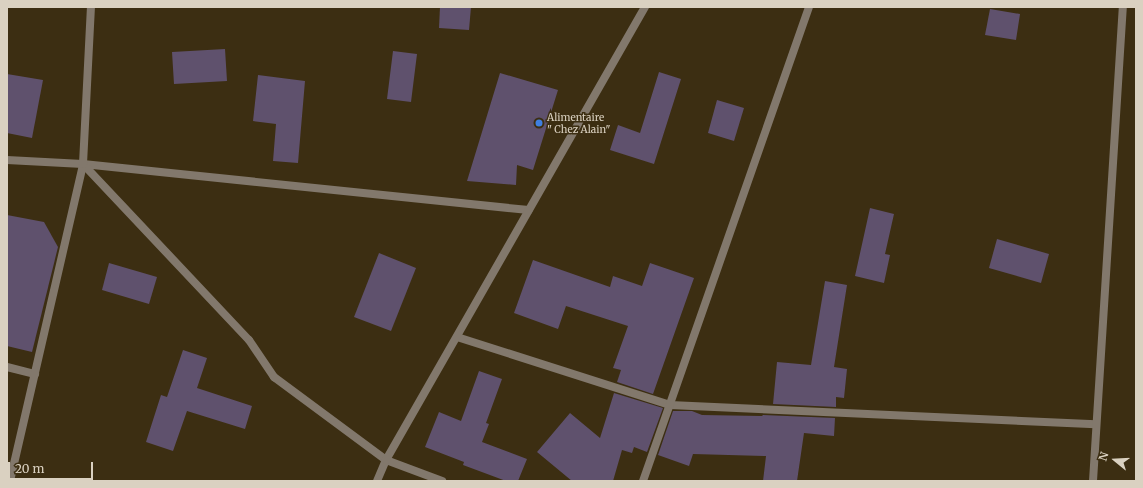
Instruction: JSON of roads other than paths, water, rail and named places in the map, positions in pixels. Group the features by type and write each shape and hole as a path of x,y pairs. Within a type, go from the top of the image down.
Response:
{"street":[{"path":"10,481 83,164 91,7"},
{"path":"377,481 386,460 645,7"},
{"path":"643,481 808,7"},
{"path":"1092,481 1123,7"},
{"path":"7,160 83,164 529,210"},
{"path":"83,164 249,340 274,377 386,460 442,481"},
{"path":"457,336 670,405 1096,424"},
{"path":"7,366 35,374"}],"place":[{"name":"Alimentaire \" Chez Alain\"","path":"539,123"}]}
